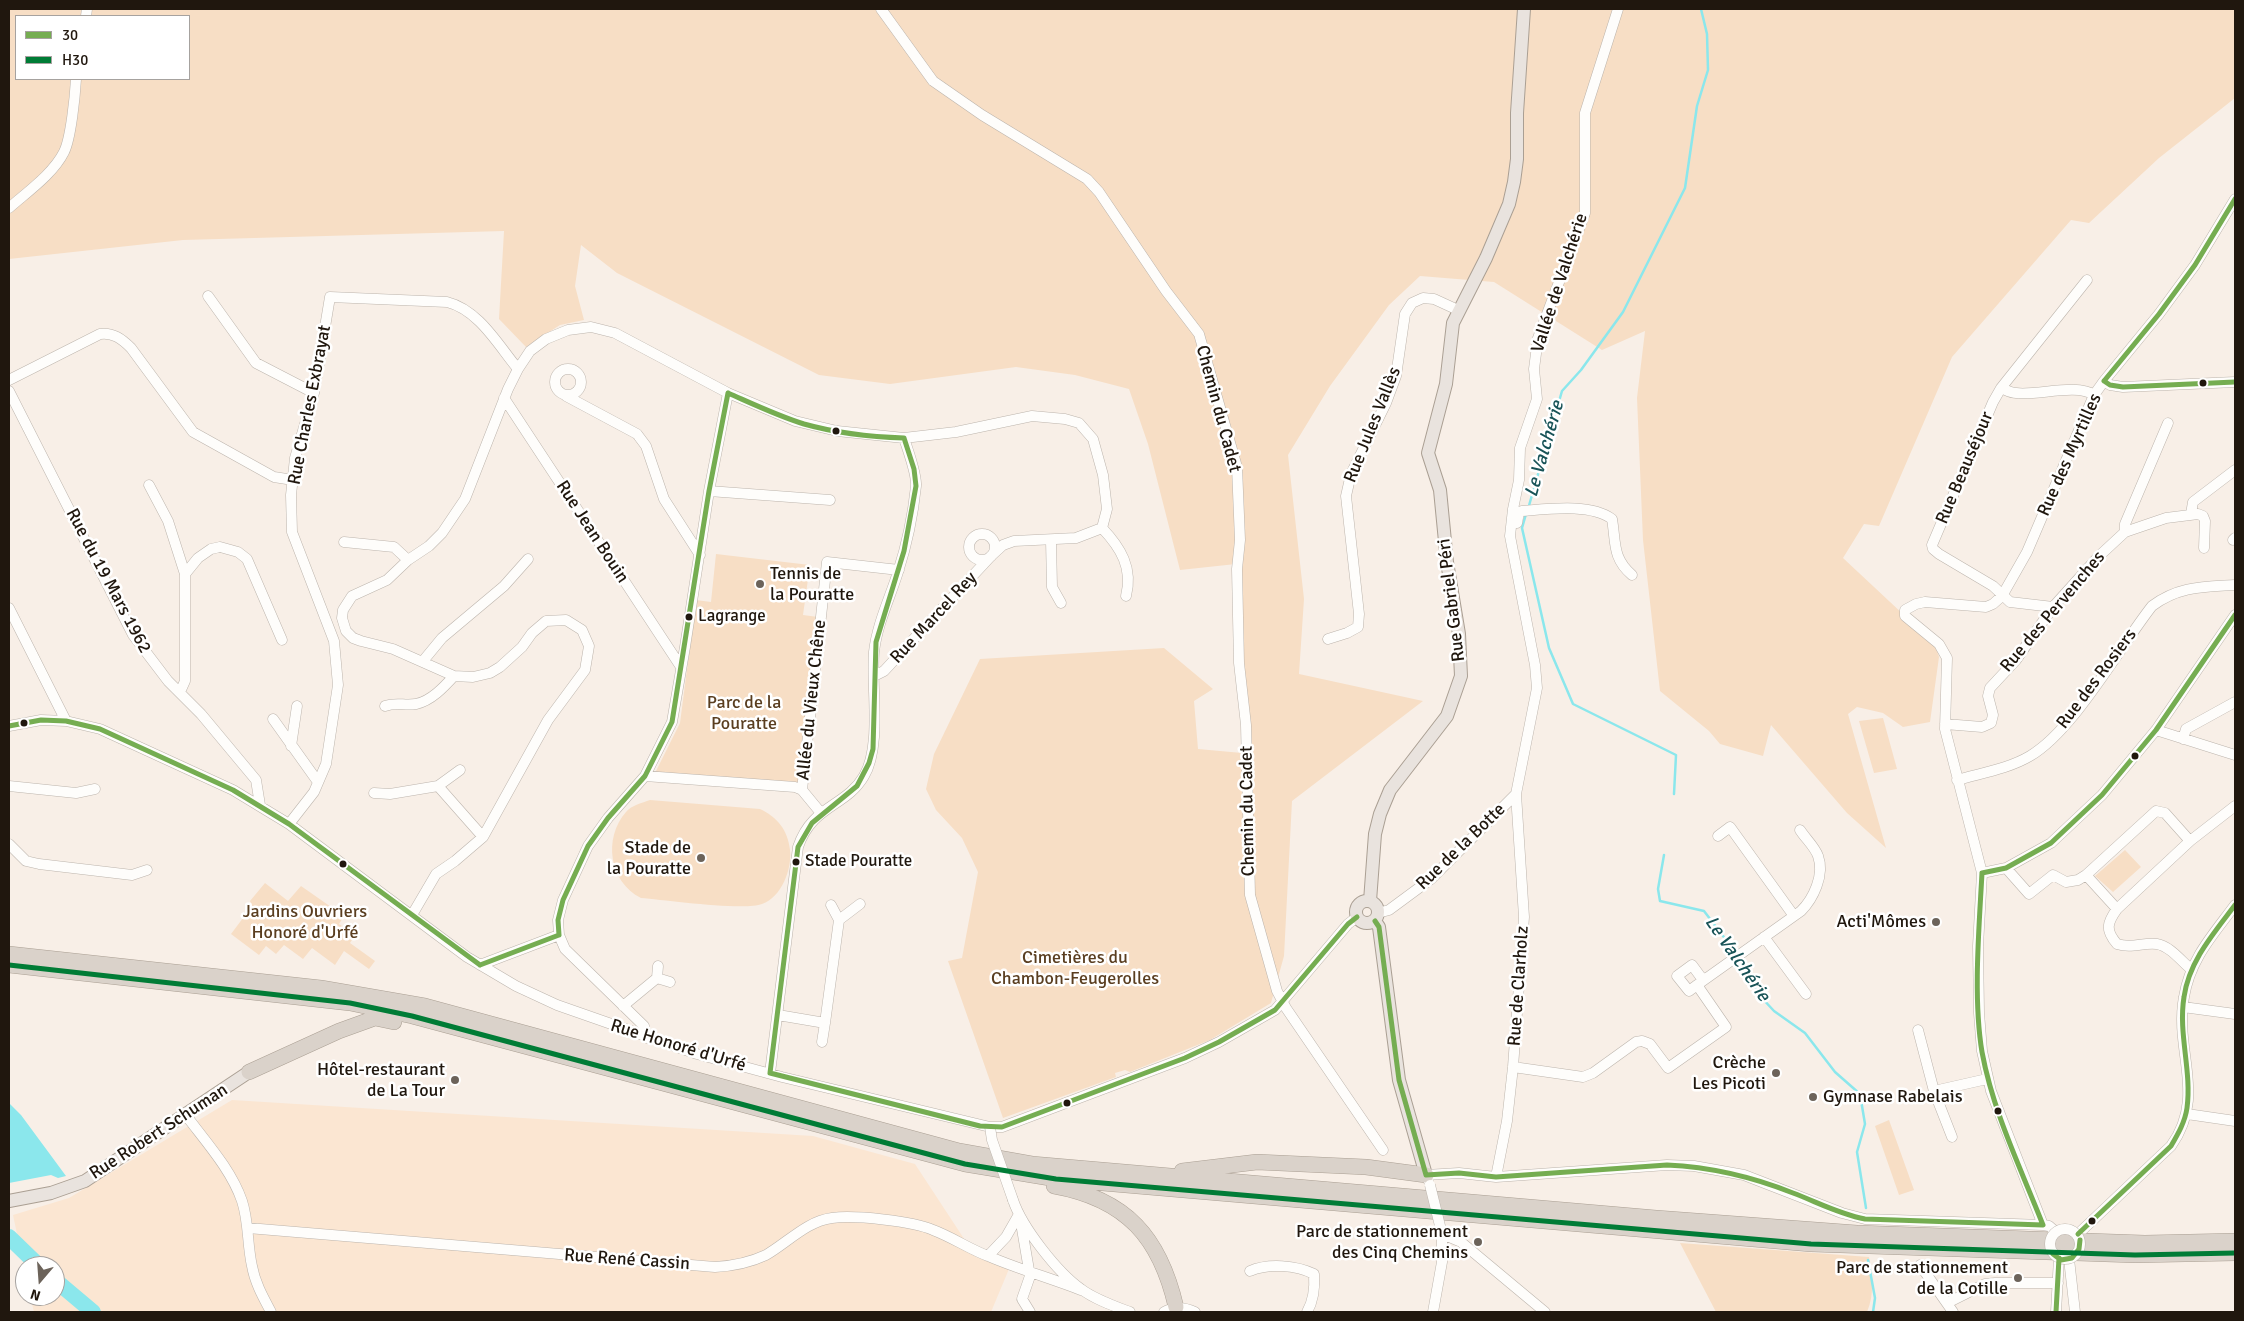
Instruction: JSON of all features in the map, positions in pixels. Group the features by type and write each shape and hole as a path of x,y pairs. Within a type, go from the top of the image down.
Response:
{"highway":[{"path":"9,954 374,995 425,1006 959,1151 1032,1164 1751,1226 1857,1233 2145,1243 2235,1240"},
{"path":"9,965 350,1003 412,1016 524,1045 965,1164 1056,1179 1811,1244 2100,1254 2235,1254"},
{"path":"249,1072 339,1030 375,1018 524,1045"},
{"path":"910,1150 983,1175 1066,1188 1110,1204 1142,1229 1153,1246 1170,1280 1170,1310"},
{"path":"1147,1175 1257,1162 1366,1168 1428,1180"}],"main road":[{"name":"Rue Gabriel Péri","path":"1370,901 1375,834 1380,814 1390,790 1447,716 1461,676 1459,634 1447,562 1440,490 1428,453 1433,427 1442,403 1453,323 1486,258 1509,204 1514,182 1517,159 1517,113 1524,9"},
{"path":"1376,917 1365,923 1357,917 1358,905 1363,901 1370,901 1377,907 1376,917 1399,1080 1428,1180"},
{"name":"Rue Robert Schuman","path":"9,1201 51,1193 85,1181 249,1072"}],"street":[{"name":"Chemin du Cadet","path":"881,9 933,81 982,115 1087,179 1099,192 1166,291 1199,334 1237,467 1240,540 1237,569 1239,663 1246,725 1250,895 1277,991 1286,1008 1383,1150"},
{"name":"Vallée de Valchérie","path":"1516,794 1537,688 1535,665 1510,536 1519,480 1520,448 1537,399 1534,369 1538,338 1585,213 1584,113 1618,9"},
{"path":"9,208 54,167 65,151 74,103 76,80"},
{"name":"Rue des Myrtilles","path":"2002,596 2034,536 2094,395 2164,307 2195,264 2235,199"},
{"name":"Rue Beauséjour","path":"2053,607 2010,602 1993,586 1935,552 1932,545 1989,411 2002,388 2087,280"},
{"path":"208,296 256,363 314,392"},
{"name":"Rue Charles Exbrayat","path":"289,824 314,792 326,764 338,685 334,642 292,532 295,458 314,392 330,297 458,304 471,313 518,369"},
{"name":"Rue Jules Vallès","path":"1328,639 1358,627 1359,614 1346,496 1351,474 1386,403 1396,376 1404,314 1412,303 1423,298 1434,299 1458,310"},
{"path":"412,915 436,874 456,861 483,837 548,720 585,670 590,646 582,630 566,620 546,621 532,633 522,647 500,668 490,673 473,677 454,676 424,661 393,649 360,642 353,638 346,631 342,618 343,610 352,596 387,580 408,560 429,546 442,533 465,499 504,398 518,369 530,351 546,339 568,330 591,327 615,333 728,393 795,421 857,434 904,438 956,432 1032,416 1065,419 1079,423 1093,439 1103,475 1107,509 1102,528 1120,550 1127,567 1130,581 1126,596"},
{"path":"9,380 100,334 112,335 123,340 131,348 193,432 274,477 293,480"},
{"path":"2104,381 2110,385 2124,387 2235,382"},
{"path":"2002,388 2016,393 2076,391 2090,392 2094,395"},
{"name":"Rue du 19 Mars 1962","path":"9,391 133,635 157,668 256,780 260,805"},
{"path":"647,1038 644,1026 565,949 559,935 558,920 564,900 588,846 608,818 645,776 672,722 709,491 728,393"},
{"path":"566,396 637,434 646,446 664,499 700,555"},
{"name":"Rue Jean Bouin","path":"504,398 681,666"},
{"path":"2125,532 2125,524 2168,423"},
{"path":"770,1073 798,847 807,827 821,813 854,787 864,776 873,737 874,651 879,627 899,570 910,529 917,484 904,438"},
{"path":"2204,548 2204,519 2200,514 2191,514 2194,502 2235,470"},
{"path":"149,485 168,521 185,574 185,682 180,692"},
{"path":"709,491 830,500"},
{"path":"1517,568 1516,524 1519,512 1527,510 1590,510 1604,512 1612,519 1615,551 1625,568 1632,574"},
{"name":"Rue des Pervenches","path":"1945,724 1982,727 1990,723 1993,718 1988,699 1989,691 2016,660 2053,607 2098,557 2125,532 2166,518 2191,514"},
{"name":"Rue Marcel Rey","path":"874,676 884,671 1003,545 1014,541 1076,538 1102,528"},
{"path":"1051,540 1052,587 1061,602"},
{"path":"344,542 394,547 408,560"},
{"path":"185,574 198,558 211,549 230,548 238,552 247,559 282,640"},
{"path":"424,661 442,638 504,586 528,559"},
{"name":"Allée du Vieux Chêne","path":"802,790 828,562 899,570"},
{"name":"Rue des Rosiers","path":"1957,780 2020,762 2032,755 2052,738 2090,692 2152,606 2162,598 2175,592 2235,585"},
{"path":"2002,596 1986,607 1925,602 1905,610 1905,616 1939,644 1947,658 1945,724 1957,780 1982,873 1978,946 1979,1013 1987,1079 2043,1225"},
{"path":"9,608 66,720"},
{"path":"1982,873 2006,868 2051,843 2102,795 2156,730 2235,616"},
{"path":"385,706 393,703 417,704 440,691 454,676"},
{"path":"2183,739 2186,729 2235,702"},
{"path":"291,746 297,706"},
{"path":"272,719 318,782"},
{"name":"Rue Honoré d'Urfé","path":"9,726 41,720 66,720 100,728 233,790 289,824 480,966 557,1005 647,1038 770,1073 990,1127 1002,1127 1186,1058 1219,1042 1275,1010 1348,924 1357,917"},
{"path":"2156,730 2235,755"},
{"path":"374,794 390,794 438,786 460,770"},
{"path":"645,776 795,786 802,790 821,813"},
{"path":"9,786 76,794 95,789"},
{"path":"438,786 483,837"},
{"name":"Rue de la Botte","path":"1376,917 1389,910 1432,879 1516,794"},
{"name":"Rue de Clarholz","path":"1496,1177 1507,1121 1514,1067 1524,916 1516,794"},
{"path":"2192,970 2174,953 2157,944 2133,947 2118,944 2109,933 2109,920 2117,908 2190,842 2235,806"},
{"path":"2006,868 2029,894 2053,875 2066,882 2078,880 2086,875 2156,811 2165,813 2190,842"},
{"path":"1718,836 1730,827 1794,916"},
{"path":"1514,1067 1583,1077 1593,1074 1636,1042 1642,1041 1650,1044 1668,1068 1726,1027 1700,983 1794,916 1810,902 1817,886 1820,868 1818,856 1800,830"},
{"path":"9,844 26,860 39,864 132,875 147,870"},
{"path":"2086,875 2117,908"},
{"path":"840,920 860,904"},
{"path":"822,1042 840,920 831,905"},
{"path":"2078,1234 2171,1146 2181,1131 2187,1114 2189,1087 2183,1040 2183,1007 2187,984 2208,939 2235,907"},
{"path":"480,966 559,935"},
{"path":"1764,937 1806,994"},
{"path":"623,1006 656,978 658,966"},
{"path":"656,978 670,982"},
{"path":"2183,1007 2235,1014"},
{"path":"778,1015 825,1023"},
{"path":"1918,1030 1934,1092 1952,1137"},
{"path":"1934,1092 1987,1079"},
{"path":"185,1114 213,1151 242,1200 248,1228 252,1266 260,1291 271,1312"},
{"path":"2187,1114 2235,1122"},
{"path":"990,1127 994,1146 1020,1218 1030,1270 1030,1276 1022,1299 1030,1312"},
{"path":"1432,1312 1442,1262 1442,1234 1428,1180 1459,1173 1496,1177 1667,1165 1694,1166 1744,1175 1842,1213 1865,1219 2043,1225 2049,1226 2056,1232"},
{"name":"Rue René Cassin","path":"248,1228 715,1267 734,1266 751,1261 767,1254 800,1232 831,1218 862,1219 912,1224 931,1228 988,1256 1081,1290 1130,1312"},
{"path":"988,1256 1006,1237 1020,1218"},
{"path":"1020,1218 1081,1290"},
{"path":"2075,1312 2064,1259 2052,1251 2050,1241 2056,1232 2065,1229 2078,1234"},
{"path":"1442,1234 1461,1242 1545,1312"},
{"path":"2064,1259 2074,1257 2080,1250 2078,1234"},
{"path":"2056,1312 2058,1283 2064,1259"},
{"path":"1920,1265 1954,1312"},
{"path":"1250,1271 1261,1266 1304,1269 1314,1274 1315,1287 1311,1305 1307,1312"},
{"path":"1946,1303 1990,1284 2058,1283"},
{"path":"1170,1310 1185,1308 1195,1312"}],"shaded area":[{"path":"232,1100 813,1136 915,1164 976,1257 1009,1269 991,1312 34,1312 32,1306 65,1306 65,1256 22,1256 13,1215 69,1198"}],"green space":[{"name":"Cimetières du Chambon-Feugerolles","path":"9,9 2235,9 2235,98 2159,158 2089,223 2071,220 1952,357 1879,526 1864,524 1843,558 1935,644 1939,657 1930,722 1903,727 1883,713 1857,707 1848,714 1886,848 1847,813 1771,725 1763,756 1720,744 1709,731 1660,691 1643,540 1637,398 1645,331 1602,350 1494,282 1420,276 1389,305 1330,386 1288,455 1304,599 1299,674 1423,701 1292,801 1284,956 1271,1003 1210,1040 1130,1072 1125,1070 1115,1073 1116,1077 1003,1118 948,961 962,958 978,872 962,838 936,810 926,789 934,754 980,659 1164,648 1213,689 1194,701 1198,749 1253,754 1242,673 1236,564 1180,570 1148,444 1129,389 1075,375 1016,367 890,384 819,375 617,273 581,245 575,286 584,320 560,325 526,347 499,319 504,231 183,240 9,259"},
{"name":"Parc de la Pouratte","path":"716,554 810,565 803,615 818,617 799,784 659,774 656,771 680,723 696,600 711,602"},
{"path":"1883,718 1897,769 1874,773 1859,721"},
{"name":"Stade de la Pouratte","path":"650,800 760,809 772,816 784,830 790,850 787,874 780,889 769,900 753,906 641,898 630,891 616,871 612,846 614,834 628,810 637,804"},
{"path":"2125,850 2141,867 2113,892 2095,876"},
{"name":"Jardins Ouvriers Honoré d'Urfé","path":"265,883 288,901 301,886 344,916 339,924 355,935 350,943 375,961 369,969 344,951 335,965 312,948 303,959 284,945 276,954 266,946 259,955 231,934 252,906 250,901"},
{"path":"1889,1120 1914,1190 1899,1195 1875,1126"},
{"path":"1680,1243 1869,1257 1872,1285 1870,1305 1867,1312 1716,1312"}],"water":[{"path":"9,1103 21,1115 66,1176 58,1178 51,1175 9,1183"}],"waterway":[{"name":"Le Valchérie","path":"1528,509 1562,391 1581,370 1623,312 1685,188 1697,106 1708,70 1707,34 1701,9"},
{"name":"Le Valchérie","path":"1526,514 1522,528 1549,648 1573,704 1676,755 1674,794"},
{"name":"Le Valchérie","path":"1664,855 1658,889 1660,901 1704,911 1736,953"},
{"name":"Le Valchérie","path":"1739,958 1761,997 1774,1011 1805,1033 1835,1072 1860,1094 1865,1124 1857,1152 1866,1208"},
{"path":"9,1237 29,1256"},
{"name":"Le Valchérie","path":"1868,1260 1875,1298 1873,1312"},
{"path":"65,1288 93,1312"}],"transit line":[{"name":"30","path":"2104,381 2159,314 2195,265 2235,199"},
{"name":"30","path":"2104,381 2110,385 2123,387 2235,382"},
{"name":"30","path":"728,393 804,424 853,434 904,438"},
{"name":"30","path":"559,935 558,920 563,900 588,846 608,818 645,776 672,722 709,491 728,393"},
{"name":"30","path":"770,1073 798,847 812,823 857,786 869,763 873,749 876,642 904,551 916,486 914,469 904,438"},
{"name":"30","path":"1982,873 2006,868 2051,843 2102,795 2156,730 2235,615"},
{"name":"30","path":"9,726 41,720 66,721 100,729 233,790 289,824 480,965"},
{"name":"30","path":"1982,873 1977,986 1982,1052 2000,1118 2043,1225"},
{"name":"30","path":"2078,1234 2171,1146 2181,1128 2186,1113 2188,1094 2183,1025 2184,997 2187,984 2197,959 2235,905"},
{"name":"30","path":"770,1073 980,1126 1002,1127 1185,1058 1219,1042 1275,1010 1348,924 1357,917"},
{"name":"30","path":"1375,921 1379,927 1399,1080 1426,1175"},
{"name":"30","path":"480,965 559,935"},
{"name":"H30","path":"9,965 350,1003 412,1016 965,1164 1056,1179 1811,1244 2135,1255 2235,1253"},
{"name":"30","path":"1426,1175 1459,1173 1496,1177 1667,1165 1683,1166 1716,1171 1778,1187 1837,1211 1865,1219 2043,1225"},
{"name":"30","path":"2053,1254 2061,1260 2072,1258 2079,1249 2080,1240"},
{"name":"30","path":"2056,1312 2059,1258"}],"place":[{"name":"Tennis de la Pouratte","path":"760,584"},
{"name":"Lagrange","path":"689,617"},
{"name":"Stade de la Pouratte","path":"701,858"},
{"name":"Stade Pouratte","path":"796,862"},
{"name":"Acti'Mômes","path":"1936,922"},
{"name":"Crèche Les Picoti","path":"1776,1073"},
{"name":"Hôtel-restaurant de La Tour","path":"455,1080"},
{"name":"Gymnase Rabelais","path":"1813,1097"},
{"name":"Parc de stationnement des Cinq Chemins","path":"1478,1242"},
{"name":"Parc de stationnement de la Cotille","path":"2018,1278"}]}
